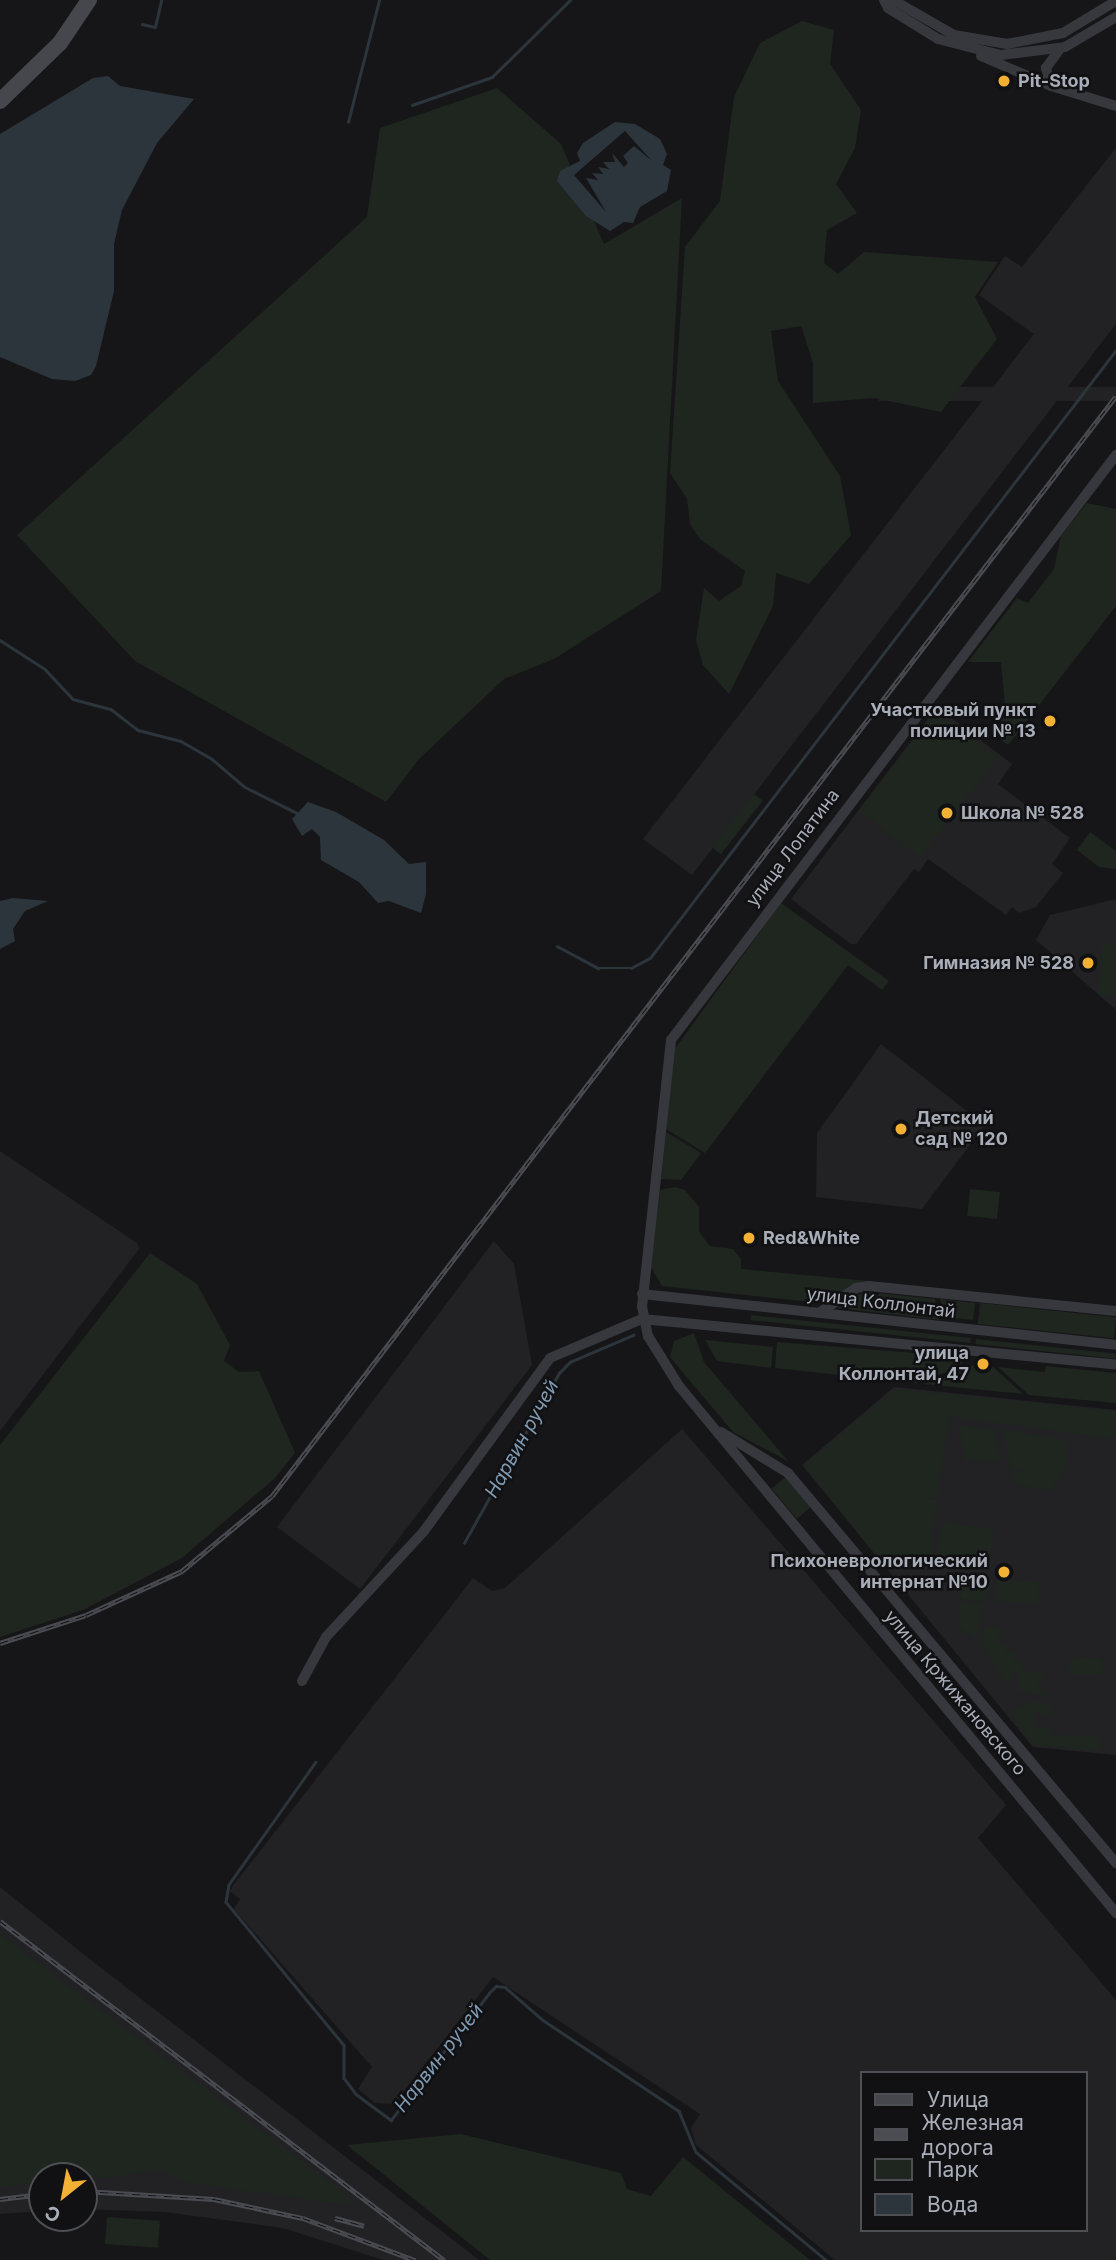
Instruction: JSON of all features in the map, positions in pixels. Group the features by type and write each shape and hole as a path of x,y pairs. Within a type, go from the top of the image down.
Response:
{"street":[{"path":"0,101 61,43 89,0"},
{"path":"884,0 923,32 1051,86 1116,106"},
{"path":"893,0 954,35 1007,44 1063,33 1116,1"},
{"path":"1051,86 1048,61 1065,47 1116,17"},
{"path":"953,45 1015,56 1065,47"},
{"name":"улица Лопатина","path":"642,1319 642,1294 671,1040 1116,455"},
{"path":"819,1313 856,1288 869,1286 1116,1311"},
{"name":"улица Коллонтай","path":"642,1294 1116,1345"},
{"path":"302,1681 326,1637 424,1531 550,1358 642,1319"},
{"name":"улица Коллонтай","path":"642,1319 1116,1365"},
{"name":"улица Кржижановского","path":"642,1319 659,1358 737,1458 1116,1913"},
{"name":"улица Кржижановского","path":"716,1429 788,1473 1116,1863"},
{"path":"737,1458 747,1449"}],"shaded area":[{"path":"1116,148 1116,324 692,875 643,839 1034,334 979,295 1005,256 1022,267"},
{"path":"879,387 1116,387 1116,401 879,401"},
{"name":"Школа № 528","path":"937,707 1012,764 998,784 1070,838 1052,864 1063,873 1036,907 1019,913 1012,907 1006,915 928,859 919,872 914,869 856,944 851,944 791,899"},
{"name":"Гимназия № 528","path":"1116,899 1116,1010 1036,940 1050,915"},
{"name":"Детский сад № 120","path":"881,1044 985,1125 922,1209 816,1197 817,1133"},
{"path":"0,1151 137,1243 139,1249 0,1431"},
{"path":"494,1241 514,1264 532,1365 360,1589 277,1527"},
{"name":"Психоневрологический интернат №10","path":"894,1387 1116,1410 1116,1755 1033,1747 802,1465"},
{"path":"682,1429 1006,1805 978,1838 1116,2000 1116,2260 835,2260 696,2145 691,2128 700,2114 493,1977 394,2104 375,2103 358,2089 372,2067 234,1909 240,1899 230,1891 473,1578 492,1591 505,1588"},
{"path":"0,1887 479,2260 383,2260 283,2228 164,2212 98,2210 98,2162 28,2162 28,2212 0,2214"}],"green space":[{"path":"802,21 834,30 830,64 861,110 855,148 836,184 857,213 827,230 824,263 838,274 864,252 998,262 975,297 997,339 941,412 874,398 813,403 813,363 801,326 771,331 778,381 840,476 851,535 809,584 776,573 773,606 729,694 703,665 696,640 704,588 719,601 741,586 745,571 700,539 690,524 687,499 670,473 685,247 720,201 734,97 760,43"},
{"path":"497,88 561,144 604,244 682,198 661,591 554,659 504,679 419,759 386,802 135,661 17,535 367,217 380,128"},
{"path":"1087,503 1116,509 1116,606 1008,745 996,736 1005,707 1001,662 968,662 1017,598 1028,603 1054,569 1061,536"},
{"path":"937,710 998,757 919,857 859,810"},
{"path":"754,794 763,801 721,854 712,848"},
{"path":"1090,832 1116,851 1116,869 1099,867 1077,850"},
{"path":"781,903 889,981 882,990 848,965 705,1153 666,1129 674,1050"},
{"path":"1102,944 1116,945 1116,997 1098,995"},
{"path":"666,1132 701,1153 681,1180 661,1179"},
{"path":"674,1187 685,1190 699,1207 699,1232 710,1246 733,1249 741,1259 741,1269 869,1281 821,1303 662,1286 651,1267 660,1190"},
{"path":"970,1189 1000,1192 997,1219 967,1216"},
{"path":"150,1253 197,1284 230,1345 224,1361 239,1372 259,1371 295,1453 275,1478 182,1558 83,1610 0,1637 0,1445"},
{"path":"870,1292 935,1299 940,1320 838,1308 852,1296"},
{"path":"940,1299 975,1303 973,1320 946,1317"},
{"path":"980,1303 1116,1317 1114,1338 978,1324"},
{"path":"751,1315 971,1338 970,1343 750,1320"},
{"path":"694,1333 704,1362 788,1461 733,1432 670,1357 674,1341"},
{"path":"976,1339 1116,1354 1116,1359 975,1344"},
{"path":"705,1340 773,1347 771,1368 717,1361"},
{"path":"777,1342 941,1355 941,1359 962,1361 961,1367 916,1383 775,1368"},
{"path":"975,1365 993,1367 1023,1394 923,1384"},
{"path":"1046,1366 1116,1373 1116,1403 1029,1395 998,1367 1045,1372"},
{"path":"895,1389 1116,1411 1116,1439 949,1416 937,1497 920,1497 937,1500 930,1558 897,1556 885,1567 804,1465"},
{"path":"959,1425 996,1430 999,1461 964,1460"},
{"path":"1004,1430 1068,1440 1066,1467 1051,1491 1017,1484 1010,1471 1033,1471 1010,1468"},
{"path":"787,1476 812,1506 797,1519 772,1489"},
{"path":"942,1522 993,1529 988,1566 937,1559"},
{"path":"962,1576 990,1578 988,1601 960,1599"},
{"path":"997,1579 1040,1583 1038,1605 995,1601"},
{"path":"960,1602 981,1605 977,1638 959,1627"},
{"path":"984,1626 1000,1628 999,1644 1007,1645 1006,1652 1014,1653 1013,1660 1022,1662 1021,1669 1044,1673 1037,1687 1050,1697 1019,1691 1019,1672 1013,1671 1011,1683 1002,1680 984,1647"},
{"path":"1077,1656 1103,1659 1102,1674 1069,1674 1070,1661"},
{"path":"1034,1701 1051,1705 1053,1716 1035,1713 1034,1725 1052,1729 1052,1735 1095,1736 1095,1740 1101,1740 1100,1751 1035,1745 1010,1713"},
{"path":"0,1934 350,2197 350,2205 190,2183 158,2170 98,2178 98,2162 28,2162 28,2184 0,2187"},
{"path":"461,2134 621,2173 627,2189 651,2196 683,2157 810,2260 490,2260 347,2145"},
{"path":"107,2217 160,2221 158,2248 105,2244"}],"water":[{"path":"108,76 120,86 194,99 157,143 122,210 114,244 114,291 96,366 91,375 75,381 52,379 0,357 0,134 93,78"},
{"path":"615,122 635,124 660,139 667,154 663,165 671,170 667,191 640,207 633,223 624,222 610,231 586,216 557,181 560,171 580,161 577,153 583,143","holes":["625,131 652,161 634,146 623,156 628,163 624,167 612,153 615,162 603,162 609,169 598,167 603,174 592,173 598,180 586,178 606,212 574,175"]},
{"path":"308,802 336,812 384,840 409,864 426,862 426,894 421,913 389,901 378,903 359,882 321,860 320,837 312,829 302,836 292,819"},
{"path":"13,898 48,901 25,911 13,929 15,941 0,949 0,901"}],"waterway":[{"path":"142,24 155,27 161,0"},
{"path":"348,122 379,0"},
{"path":"412,105 492,77 570,0"},
{"path":"557,946 598,968 631,968 650,958 1116,350"},
{"name":"Нарвин ручей","path":"0,640 45,669 73,699 111,709 138,730 181,741 212,759 245,787 297,813"},
{"name":"Нарвин ручей","path":"464,1543 559,1373 570,1362 633,1335"},
{"name":"Нарвин ручей","path":"316,1762 229,1885 226,1902 344,2045 344,2078 356,2094 391,2120 489,1993 496,1986 505,1987 543,2020 679,2111 696,2152 826,2260"}],"railway":[{"path":"0,1643 86,1615 182,1571 272,1496 1116,396"},
{"path":"0,1921 444,2260"},
{"path":"98,2192 214,2199 303,2218 415,2260"},
{"path":"0,2199 28,2196"},
{"path":"335,2218 364,2226"}],"place":[{"name":"Pit-Stop","path":"1004,81"},
{"name":"Участковый пункт полиции № 13","path":"1050,721"},
{"name":"Школа № 528","path":"947,813"},
{"name":"Гимназия № 528","path":"1088,963"},
{"name":"Детский сад № 120","path":"901,1129"},
{"name":"Red&White","path":"749,1238"},
{"name":"улица Коллонтай, 47","path":"983,1364"},
{"name":"Психоневрологический интернат №10","path":"1004,1572"}]}
